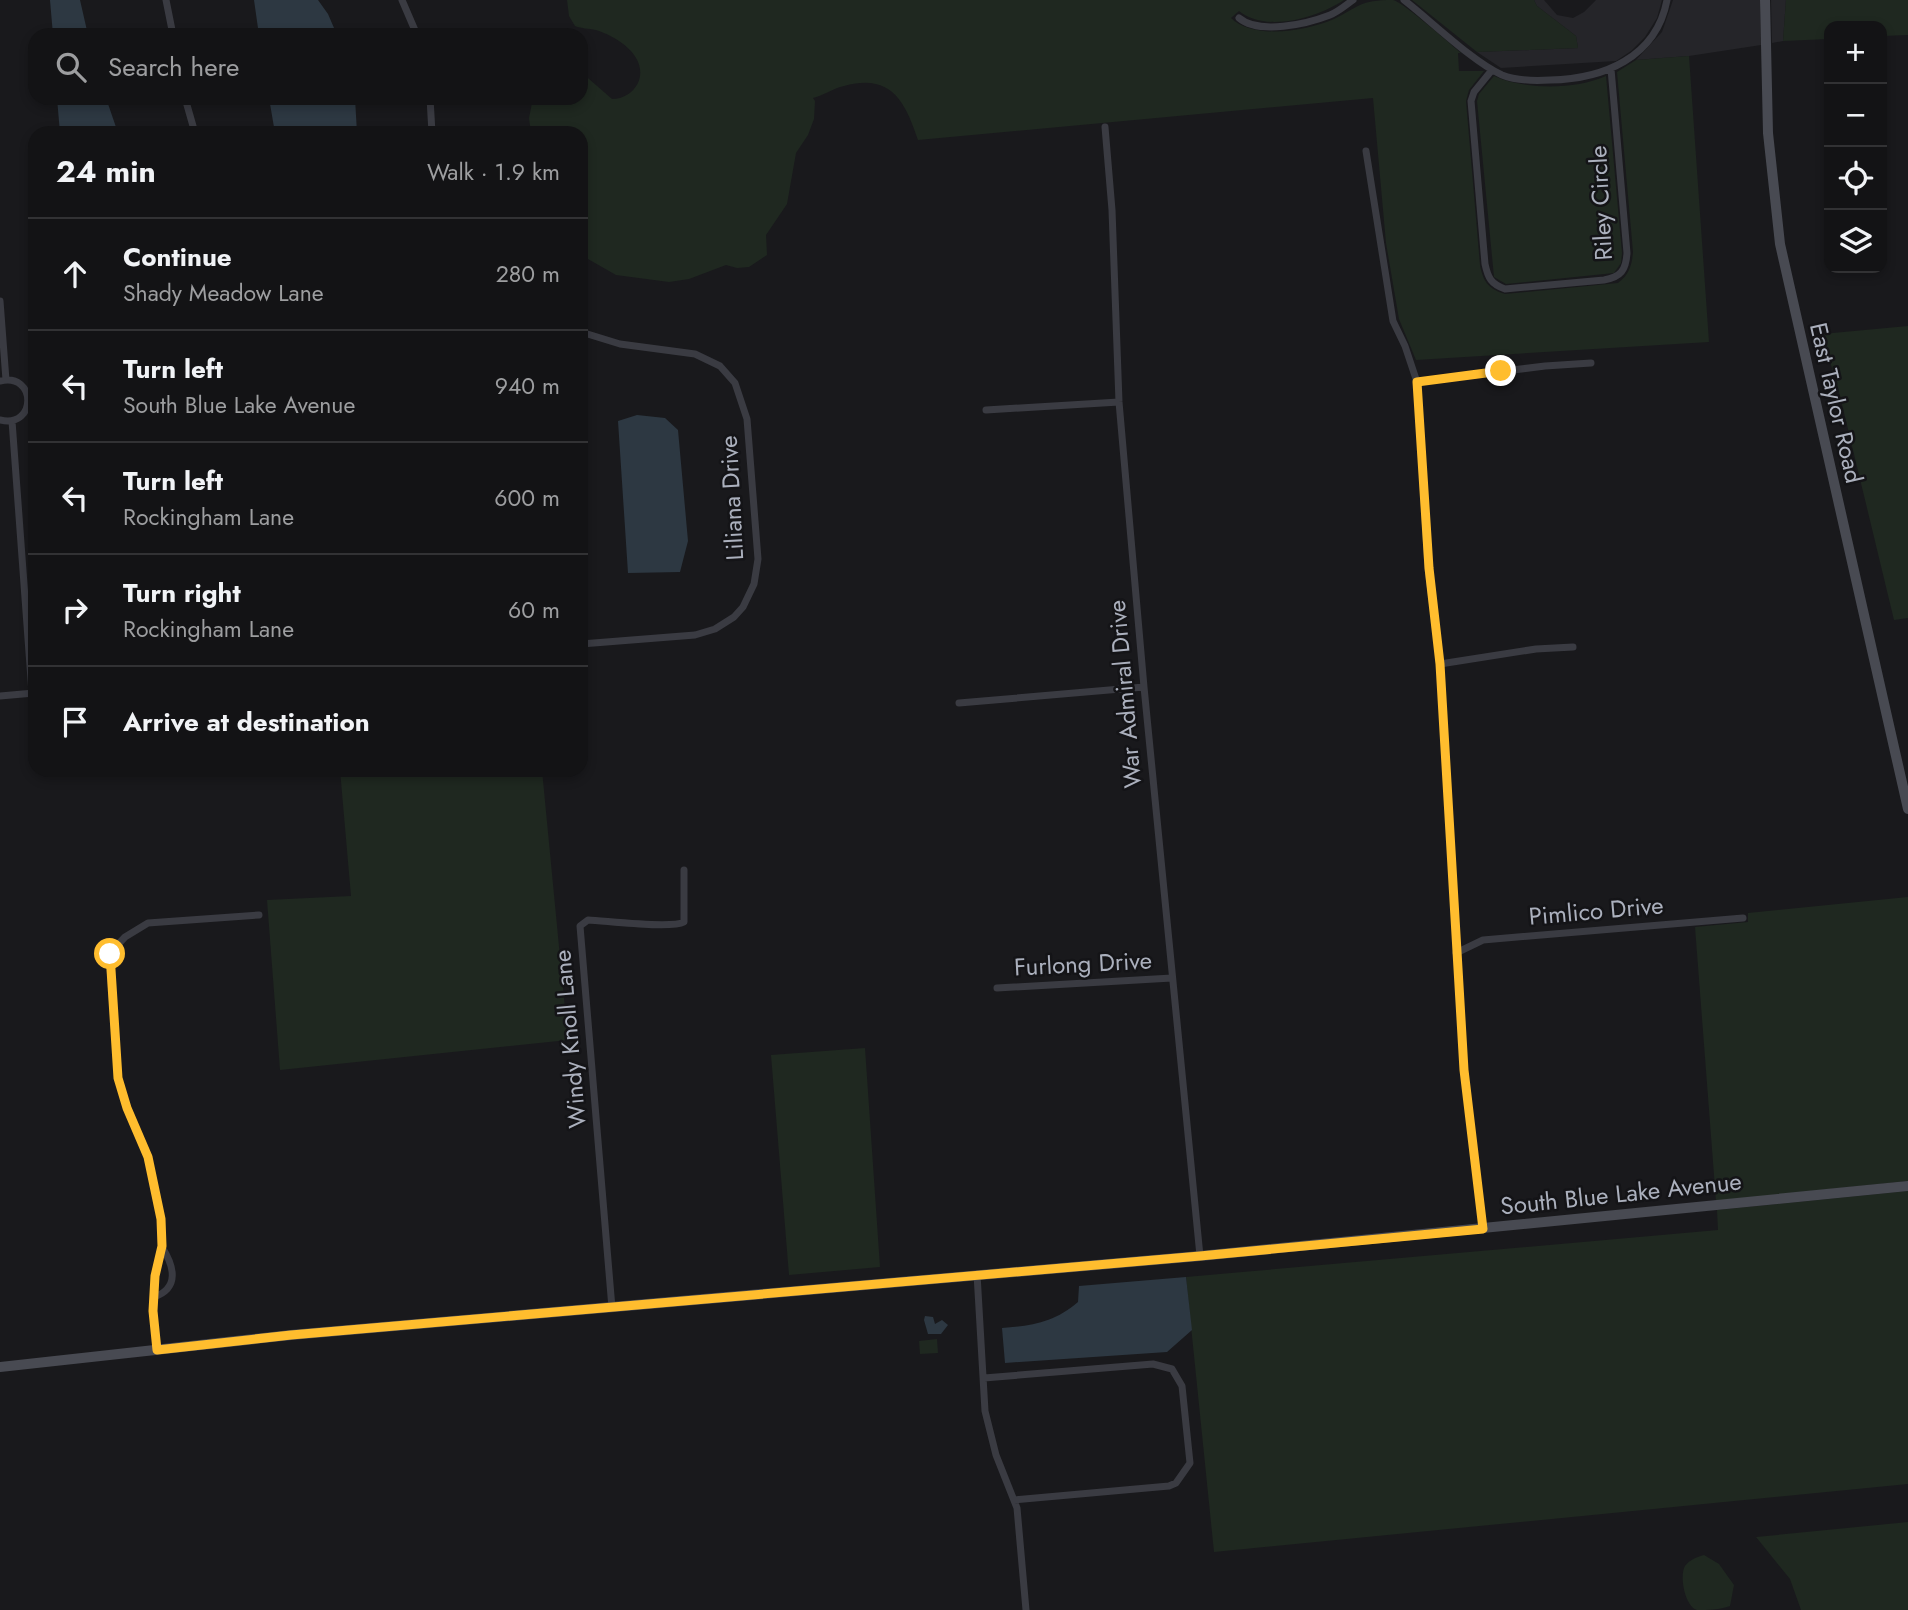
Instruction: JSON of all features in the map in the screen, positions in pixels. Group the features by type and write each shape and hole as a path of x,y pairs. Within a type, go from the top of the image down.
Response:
{"main road":[{"name":"East Taylor Road","path":"1765,0 1768,132 1780,244 1908,809"},
{"name":"South Blue Lake Avenue","path":"0,1367 291,1335 1200,1256 1908,1186"}],"street":[{"path":"166,0 172,28"},
{"path":"402,0 414,28"},
{"path":"1238,18 1262,27 1293,25 1332,15 1353,0"},
{"path":"1404,0 1492,69 1505,76 1531,81 1566,80 1597,75 1611,69 1634,55 1649,40 1662,19 1667,0"},
{"name":"Riley Circle","path":"1492,69 1474,92 1471,101 1485,264 1488,279 1505,289 1604,280 1617,278 1622,273 1627,253 1611,69"},
{"path":"187,105 193,126"},
{"path":"430,105 432,126"},
{"name":"War Admiral Drive","path":"1105,127 1112,211 1119,402 1143,687 1200,1256"},
{"path":"1366,151 1393,321 1417,382 1429,568 1440,664 1466,1095 1483,1229"},
{"path":"0,301 3,380 17,382 28,393"},
{"name":"Liliana Drive","path":"588,334 620,344 695,354 720,366 735,383 747,419 758,559 754,584 743,607 734,617 715,629 695,635 588,643"},
{"path":"1417,382 1591,363"},
{"path":"986,410 1119,402"},
{"path":"0,420 12,421 24,413 28,406"},
{"path":"12,421 28,619"},
{"path":"1440,664 1536,649 1573,647"},
{"path":"959,703 1143,687"},
{"path":"0,696 28,694"},
{"name":"Windy Knoll Lane","path":"612,1308 580,926 588,920 677,926 684,922 684,870"},
{"path":"157,1350 153,1311 155,1276 162,1246 161,1219 148,1157 127,1108 118,1078 110,954 125,937 148,923 259,915"},
{"name":"Pimlico Drive","path":"1456,953 1483,940 1743,918"},
{"name":"Furlong Drive","path":"997,988 1172,978"},
{"path":"154,1297 167,1291 173,1280 162,1246"},
{"path":"977,1274 985,1411 996,1455 1017,1508 1026,1610"},
{"path":"984,1378 1153,1364 1172,1369 1182,1386 1190,1463 1176,1483 1014,1500"}],"shaded area":[{"path":"50,0 80,0 86,28 52,28"},
{"path":"254,0 318,0 334,28 258,28"},
{"path":"567,0 1344,0 1320,12 1292,20 1263,21 1250,18 1239,11 1231,18 1253,29 1281,31 1323,23 1366,3 1393,0 1416,15 1461,53 1458,53 1459,71 1484,71 1469,90 1466,101 1480,265 1487,284 1505,294 1618,283 1625,277 1633,252 1617,72 1636,60 1689,56 1709,342 1416,360 1399,319 1386,243 1373,98 918,140 908,113 894,94 885,87 874,83 844,86 813,98 814,119 808,135 796,153 787,204 766,235 767,255 749,267 726,265 689,279 669,282 616,275 588,259 588,126 530,126 529,118 532,105 588,105 588,78 612,99 624,97 638,83 639,65 622,43 596,30 575,26 569,16"},
{"path":"1412,0 1534,0 1537,6 1576,36 1578,48 1477,52"},
{"path":"1534,0 1544,0 1557,15 1573,18 1596,0 1662,0 1657,18 1645,37 1616,61 1501,68 1477,52 1578,48 1576,36 1537,6"},
{"path":"1673,0 1760,0 1761,45 1689,56 1636,60 1662,32"},
{"path":"1771,0 1786,0 1783,41 1772,43"},
{"path":"1786,0 1908,0 1908,35 1887,36 1887,21 1824,21 1824,39 1783,41"},
{"path":"1494,76 1520,84 1565,86 1606,76 1622,253 1621,263 1614,273 1506,284 1494,277 1477,101 1479,94"},
{"path":"58,105 108,105 116,126 59,126"},
{"path":"270,105 355,105 357,126 274,126"},
{"path":"1908,326 1908,618 1894,620 1840,396 1822,334"},
{"path":"637,415 665,418 678,430 688,541 680,572 628,573 618,421"},
{"path":"341,777 543,777 568,1040 280,1070 267,900 351,896"},
{"path":"1908,897 1908,1181 1716,1201 1695,927 1748,922 1748,913"},
{"path":"865,1048 880,1267 789,1275 771,1055"},
{"path":"1908,1191 1908,1484 1214,1552 1186,1277 1718,1230 1717,1210"},
{"path":"1186,1277 1192,1330 1167,1352 1005,1363 1002,1328 1033,1324 1061,1314 1078,1302 1079,1286"},
{"path":"925,1316 933,1317 935,1324 942,1320 948,1325 941,1334 928,1334"},
{"path":"937,1339 938,1353 920,1354 919,1341"},
{"path":"1908,1522 1908,1610 1801,1610 1790,1579 1756,1537"},
{"path":"1704,1555 1719,1564 1734,1585 1730,1606 1697,1610 1689,1603 1684,1591 1683,1571 1689,1562"}],"route":[{"path":"110,954 118,1078 127,1108 148,1157 161,1219 162,1246 155,1276 153,1311 157,1350 291,1335 1483,1229 1464,1070 1440,664 1429,568 1417,382 1501,371"}]}
